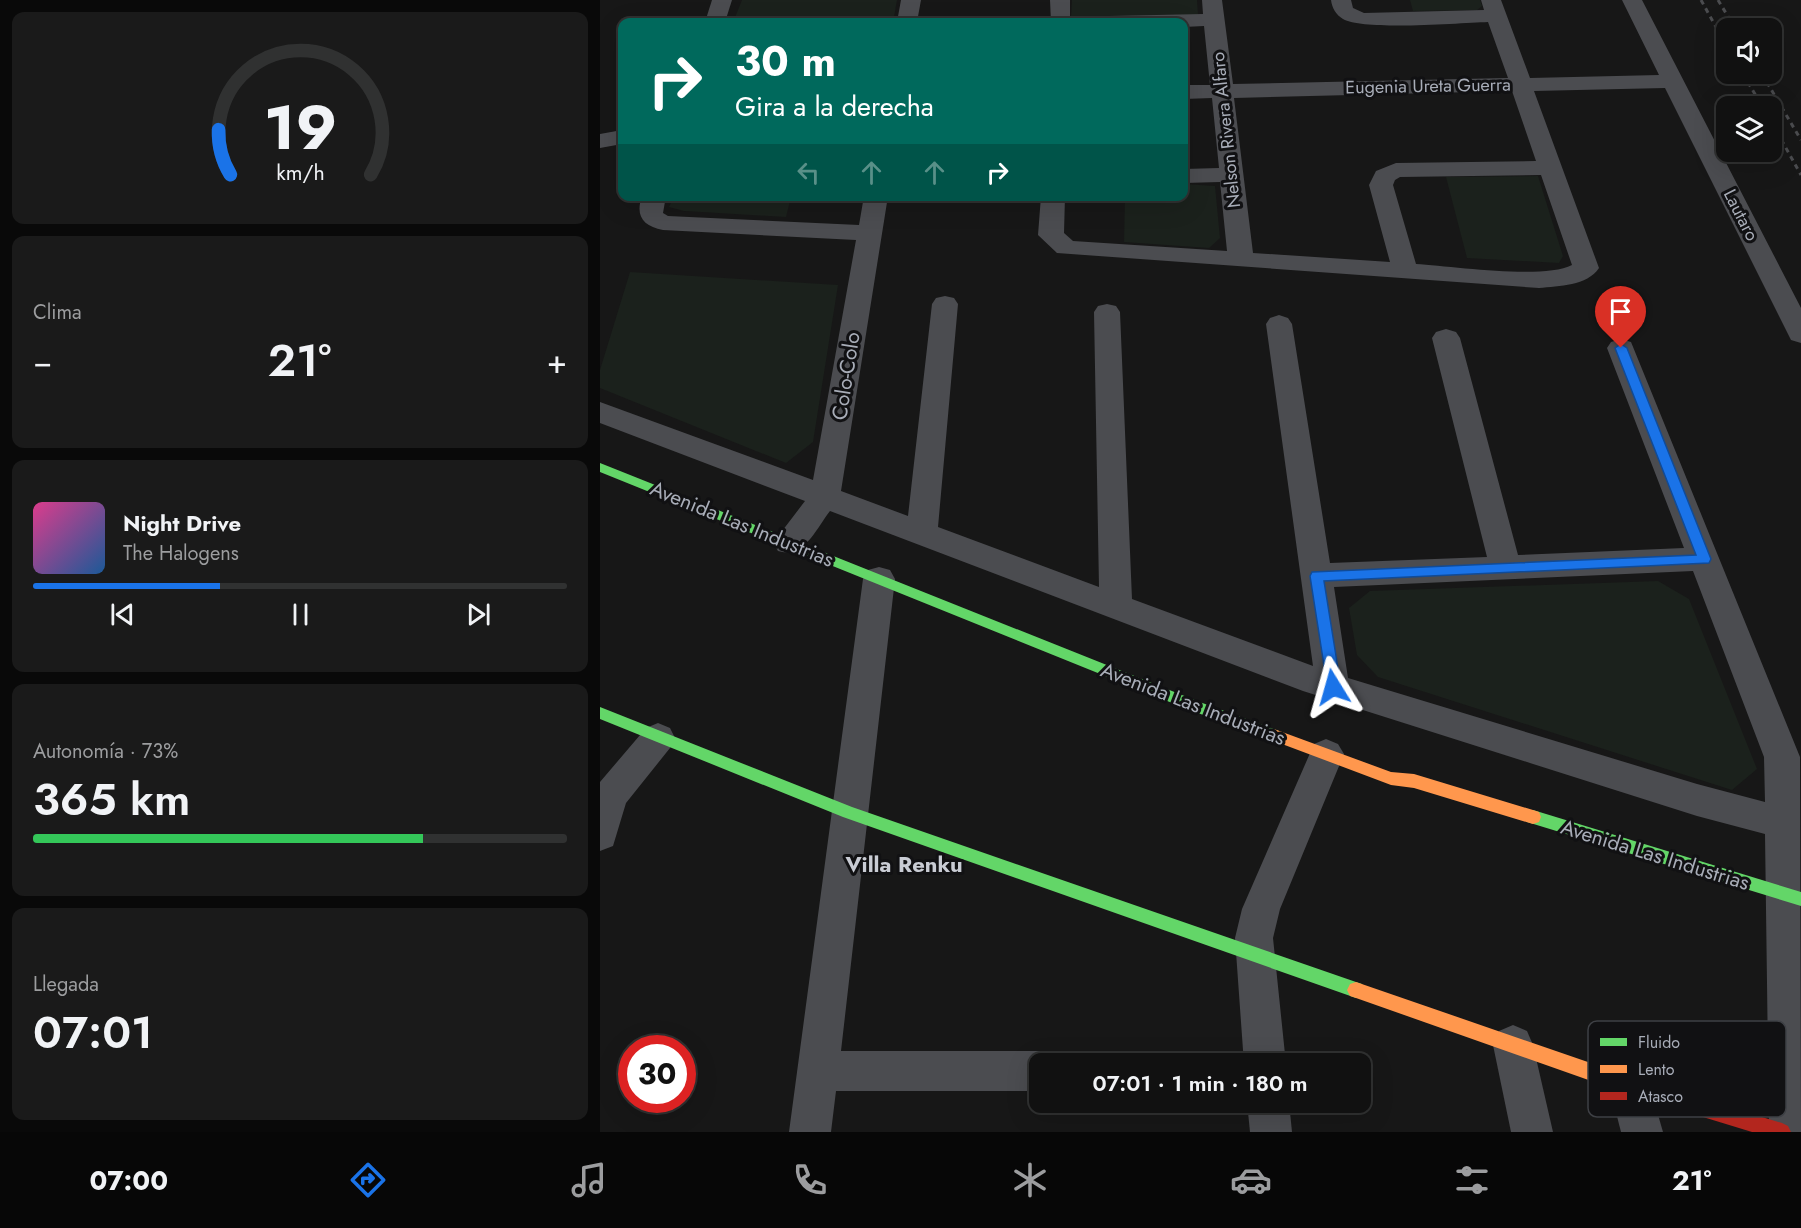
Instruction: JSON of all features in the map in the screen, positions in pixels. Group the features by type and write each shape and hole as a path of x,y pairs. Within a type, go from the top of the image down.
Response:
{"street":[{"path":"716,18 722,0"},
{"path":"908,18 911,0"},
{"path":"1060,0 1060,18"},
{"path":"1053,201 1051,236 1066,248 1539,280 1571,276 1586,268 1494,8 1364,19 1349,16 1342,10 1341,0"},
{"name":"Lautaro","path":"1632,0 1801,334"},
{"path":"1144,18 1213,10"},
{"name":"Nelson Rivera Alfaro","path":"1213,10 1241,259"},
{"name":"Eugenia Ureta Guerra","path":"1188,92 1673,81"},
{"path":"600,141 618,138"},
{"path":"1405,271 1381,185 1384,176 1396,170 1550,168"},
{"path":"1188,176 1231,175"},
{"path":"652,201 650,208 652,217 663,223 869,233"},
{"name":"Colo-Colo","path":"789,543 825,496 875,201"},
{"path":"922,532 945,304"},
{"path":"1107,312 1116,605"},
{"path":"1279,324 1333,687"},
{"path":"1446,338 1506,568"},
{"path":"1621,348 1782,757 1792,826 1790,1132"},
{"path":"600,412 1333,687 1686,796 1792,826"},
{"name":"Avenida Las Industrias","path":"600,467 1192,705 1391,778 1414,781 1793,897"},
{"path":"1317,576 1705,559"},
{"path":"810,1132 848,812 879,579"},
{"path":"600,713 848,812 1588,1071"},
{"path":"600,835 605,798 658,738"},
{"path":"1264,1053 1254,938 1261,909 1326,754"},
{"path":"1513,1045 1532,1132"},
{"path":"817,1071 1029,1071"},
{"path":"1269,1113 1270,1132"},
{"path":"1638,1117 1642,1132"},
{"path":"1733,1117 1782,1132"}],"shaded area":[{"path":"742,0 897,0 894,17 735,18"},
{"path":"1072,0 1197,0 1198,15 1071,17"},
{"path":"1410,0 1480,0 1482,6 1477,10 1413,11"},
{"path":"1538,176 1563,256 1559,263 1467,258 1446,177"},
{"path":"1188,184 1215,186 1220,238 1209,248 1124,242 1125,201 1188,201"},
{"path":"672,201 790,201 786,217 684,211 669,207"},
{"path":"630,272 838,285 813,442 786,463 600,388 600,370"},
{"path":"1658,581 1689,599 1757,769 1732,790 1378,677 1357,655 1349,608 1370,591"}],"railway":[{"path":"1701,0 1716,27"},
{"path":"1718,0 1729,18"},
{"path":"1749,84 1756,96"},
{"path":"1768,84 1801,140"},
{"path":"1782,141 1801,175"}],"traffic: fast":[{"path":"600,467 1192,705 1274,735"},
{"path":"600,713 848,812 1356,990"},
{"path":"1533,817 1801,899"}],"traffic: slow":[{"path":"1274,735 1391,778 1414,781 1533,817"},
{"path":"1356,990 1588,1071"}],"traffic: jam":[{"path":"1733,1117 1782,1132"}],"district":[{"name":"Villa Renku","path":"904,864"}],"route":[{"path":"1333,687 1317,576 1705,559 1621,348"}]}
